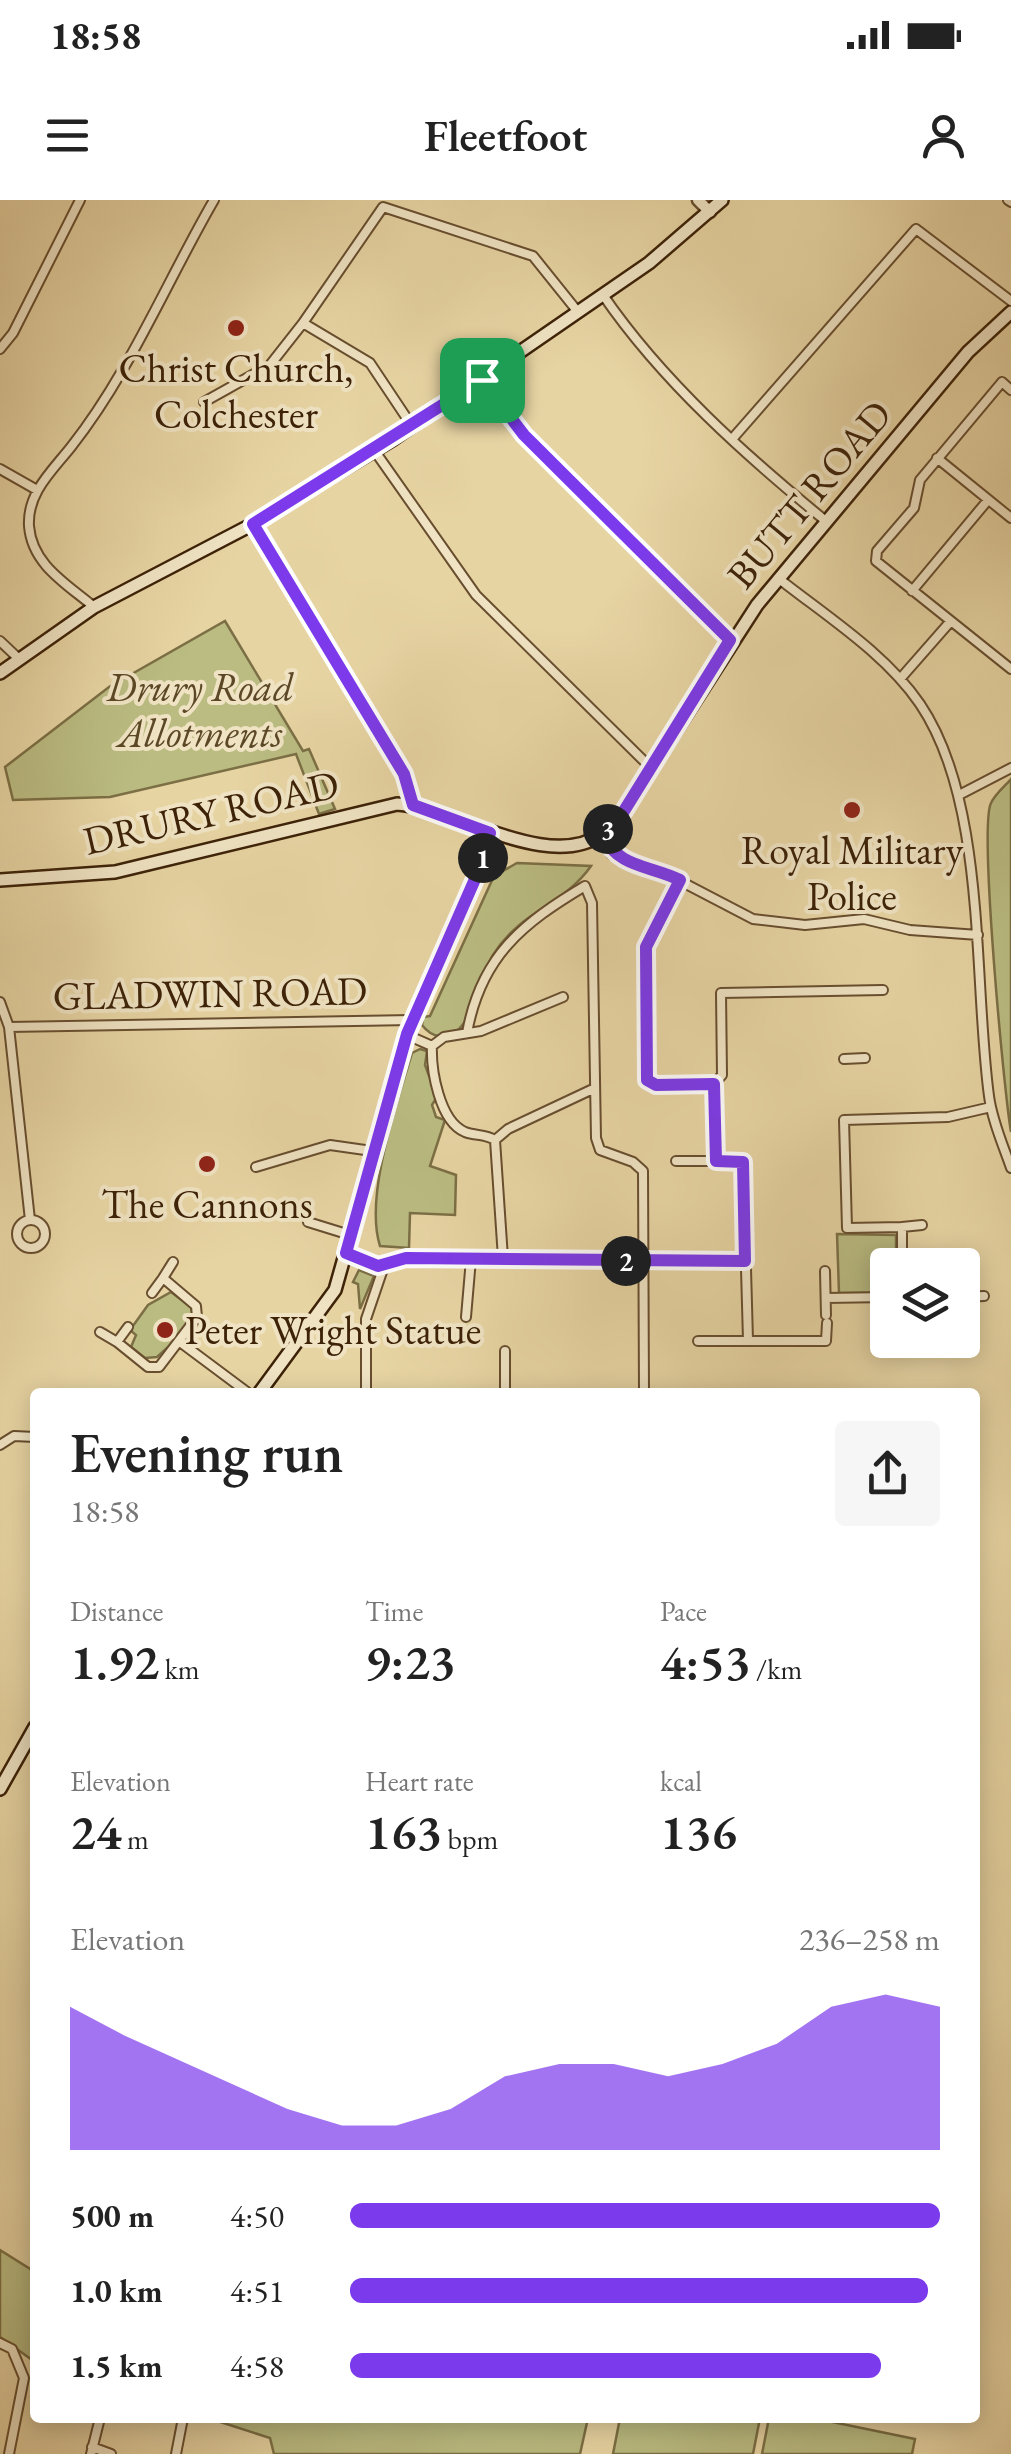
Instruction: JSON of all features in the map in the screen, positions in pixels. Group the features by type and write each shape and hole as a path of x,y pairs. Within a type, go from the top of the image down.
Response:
{"main road":[{"path":"0,672 94,607 253,524 412,426 603,295 722,200"},
{"name":"BUTT ROAD","path":"602,835 624,811 730,640 778,578 968,352 1011,312"},
{"name":"DRURY ROAD","path":"0,880 115,872 380,807 413,805 490,833"},
{"path":"263,1388 329,1300 346,1253 407,1034 479,870 490,833 546,844 602,835"},
{"path":"0,1788 30,1736"}],"street":[{"path":"0,350 14,333 80,200"},
{"path":"94,607 36,554 29,527 36,490 90,420 214,200"},
{"path":"698,200 710,212"},
{"path":"204,402 270,365 382,207 532,256 578,312"},
{"path":"733,438 916,229 1011,302"},
{"path":"603,295 653,359 827,522"},
{"path":"303,323 370,363 412,426"},
{"path":"482,380 524,435 730,640"},
{"path":"1011,390 1002,382 937,458 918,484 914,508 877,551 876,561 1011,669"},
{"path":"374,450 476,595 650,767"},
{"path":"937,458 1011,518"},
{"path":"0,469 36,490"},
{"path":"912,591 988,500"},
{"path":"253,524 404,774 413,805"},
{"path":"778,578 900,679 934,728 961,794 978,936 991,1106 1011,1168"},
{"path":"900,679 950,622"},
{"path":"0,640 18,658"},
{"path":"961,794 996,780 1011,768"},
{"path":"602,835 612,854 626,863 659,870 733,912 772,924 864,918 910,930 978,936"},
{"path":"680,880 646,947 647,1080 656,1085 714,1084 722,1076 722,993 882,990"},
{"path":"467,1033 474,1006 510,940 531,918 586,886 592,903 600,1150 633,1162 643,1171 644,1388"},
{"path":"432,1046 444,1037 467,1033 563,997"},
{"path":"0,1002 9,1028 30,1220"},
{"name":"GLADWIN ROAD","path":"9,1028 412,1020"},
{"path":"407,1034 432,1046"},
{"path":"432,1046 432,1068 452,1121 467,1133 495,1140"},
{"path":"844,1059 865,1058"},
{"path":"714,1084 716,1161"},
{"path":"495,1140 508,1129 595,1088"},
{"path":"922,1225 848,1228 844,1120 948,1117 991,1106"},
{"path":"495,1140 502,1258"},
{"path":"256,1167 330,1145 372,1150"},
{"path":"676,1161 743,1162 748,1340"},
{"path":"308,1222 350,1235"},
{"path":"902,1226 902,1248"},
{"path":"346,1253 378,1266 406,1258 745,1261"},
{"path":"466,1317 471,1259"},
{"path":"152,1293 173,1262"},
{"path":"366,1388 366,1318 381,1280 378,1266"},
{"path":"698,1340 826,1341 825,1270"},
{"path":"100,1332 148,1367 159,1367 197,1317 196,1306 162,1278"},
{"path":"980,1296 984,1296"},
{"path":"826,1298 870,1297"},
{"path":"117,1342 128,1328"},
{"path":"180,1342 243,1388"},
{"path":"505,1351 506,1388"},
{"path":"0,1445 14,1436 30,1438"},
{"path":"0,2343 12,2348 24,2378 9,2454"},
{"path":"99,2423 92,2450 111,2454"},
{"path":"176,2454 182,2439 178,2434 181,2423"}],"green space":[{"name":"Drury Road Allotments","path":"225,621 303,751 309,749 335,809 319,814 296,754 110,797 13,800 5,767 109,687"},
{"path":"1011,779 1011,1132 998,1017 988,822 991,803"},
{"path":"517,863 591,866 568,890 504,940 493,955 460,1028 450,1035 435,1035 422,1025 423,1017 430,1016 494,876"},
{"path":"427,1051 425,1065 437,1097 432,1105 436,1117 445,1120 430,1166 456,1175 455,1215 410,1213 409,1248 380,1246 376,1202 384,1150 412,1053"},
{"path":"837,1234 896,1235 896,1248 870,1248 870,1293 839,1293"},
{"path":"359,1270 374,1276 360,1309 358,1284 353,1282"},
{"path":"171,1292 191,1307 193,1316 178,1337 164,1325 162,1335 176,1340 157,1357 145,1358 131,1347 136,1335 130,1330 148,1305"},
{"path":"0,2250 30,2269 30,2358 0,2337"},
{"path":"224,2423 587,2423 580,2454 274,2454 270,2438"},
{"path":"619,2423 759,2423 753,2454 613,2454"},
{"path":"768,2423 837,2423 915,2439 912,2454 762,2454"}],"place":[{"name":"Christ Church, Colchester","path":"236,328"},
{"name":"Royal Military Police","path":"852,810"},
{"name":"The Cannons","path":"207,1164"},
{"name":"Peter Wright Statue","path":"165,1330"}],"route":[{"path":"482,380 524,435 730,640 624,811 602,835 612,854 626,863 659,870 680,880 646,947 647,1080 656,1085 714,1084 716,1161 743,1162 745,1261 406,1258 378,1266 346,1253 407,1034 479,870 490,833 413,805 404,774 253,524 314,490 482,380"}]}
